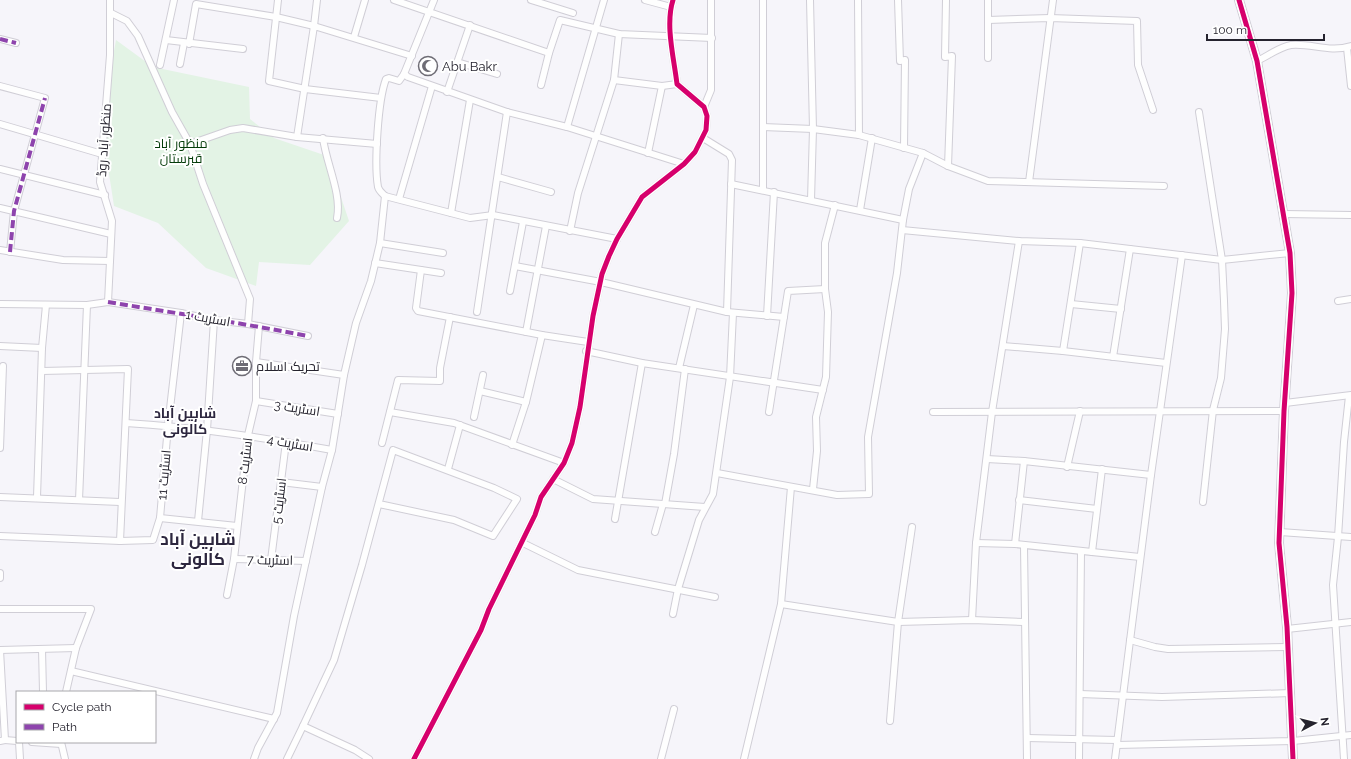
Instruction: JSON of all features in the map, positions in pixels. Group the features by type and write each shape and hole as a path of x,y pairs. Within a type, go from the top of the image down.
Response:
{"street":[{"name":"منظور آباد روڈ","path":"108,302 112,220 100,182 110,55 110,0"},
{"path":"160,65 174,0"},
{"path":"278,0 269,81 305,88 381,98"},
{"path":"297,137 317,0"},
{"path":"354,37 365,0"},
{"path":"394,0 549,53"},
{"path":"434,0 404,74 399,81 389,78 386,79 381,98 377,144 378,187 385,196 470,218 492,215 617,239"},
{"path":"531,0 573,13"},
{"path":"567,127 604,0"},
{"path":"645,0 671,7"},
{"path":"674,0 671,7 671,35 677,84 704,107"},
{"path":"414,759 482,630 489,609 535,515 541,497 564,463 572,443 580,406 586,351 602,274 617,239 642,197 684,164 703,138 706,130 706,116 704,107 711,90 711,0"},
{"path":"763,0 763,190"},
{"path":"810,0 813,129 811,200"},
{"path":"858,0 859,134"},
{"path":"898,0 900,61 905,60 904,148"},
{"path":"946,0 945,57 952,56 948,166"},
{"path":"988,0 988,58"},
{"path":"1029,182 1053,0"},
{"path":"1239,0 1257,61 1290,253 1292,293 1284,407 1280,532 1291,693 1293,759"},
{"path":"180,64 197,2 314,26 412,56"},
{"path":"111,13 127,21 138,36 172,112 190,144 203,184 250,299 248,324"},
{"path":"988,20 1050,18 1137,21 1138,65 1153,110"},
{"path":"540,85 560,20 596,30 619,34 671,35 712,38"},
{"path":"446,92 470,26"},
{"path":"570,231 578,193 614,80 619,34"},
{"path":"0,39 16,43"},
{"path":"166,40 243,49"},
{"path":"1257,61 1290,45 1306,46 1326,50 1349,47 1351,86"},
{"path":"457,62 497,74"},
{"path":"404,74 446,92 507,112 567,127 684,164"},
{"path":"614,80 662,86 677,84"},
{"path":"0,86 45,98 14,211 10,252"},
{"path":"399,199 432,86"},
{"path":"648,153 662,86"},
{"path":"451,213 470,100"},
{"path":"477,312 507,112"},
{"path":"1199,112 1222,260 1225,329 1221,378 1213,410 1203,502"},
{"path":"0,124 36,133 102,154"},
{"path":"763,127 813,129 859,134 923,153 948,166 988,181 1164,186"},
{"path":"190,144 230,130 243,128 297,137 323,138 377,144"},
{"path":"323,138 324,150 339,205 337,218"},
{"path":"673,614 678,589 698,520 712,498 717,473 730,377 731,157 703,138"},
{"path":"860,210 872,138"},
{"path":"717,473 837,494 869,494 868,438 897,273 903,220 909,189 923,153"},
{"path":"0,168 105,195"},
{"path":"498,176 551,192"},
{"path":"731,184 903,220"},
{"path":"767,316 774,192"},
{"path":"254,759 258,748 277,713 284,667 306,561 322,487 332,450 344,375 356,323 371,281 380,243 385,196"},
{"path":"813,490 818,452 816,417 826,377 828,312 825,289 825,242 835,205"},
{"path":"0,208 111,234"},
{"path":"1284,214 1351,215"},
{"path":"510,291 523,222"},
{"path":"526,332 546,226"},
{"path":"902,230 1019,241 1080,243 1222,260 1290,253"},
{"path":"972,620 976,543 992,412 1019,241"},
{"path":"380,243 443,253"},
{"path":"1063,351 1080,243"},
{"path":"1113,357 1130,249"},
{"path":"0,250 63,260 110,261"},
{"path":"1115,759 1150,475 1182,255"},
{"path":"375,263 441,273"},
{"path":"514,266 601,282 730,313 784,317"},
{"path":"421,270 416,310 542,335 588,342"},
{"path":"769,412 788,291 825,289"},
{"path":"1338,301 1351,299"},
{"name":"اسٹریٹ 1","path":"0,304 87,305 108,302 181,313 214,320 248,324 308,336"},
{"path":"1071,304 1121,309"},
{"path":"37,497 42,348 46,305"},
{"path":"79,500 87,305"},
{"path":"655,532 664,504 674,454 682,369 694,305"},
{"name":"اسٹریٹ 11","path":"120,541 153,540 160,518 168,426 181,313"},
{"path":"382,443 398,380 440,381 440,368 450,316"},
{"path":"198,521 207,430 214,320"},
{"name":"اسٹریٹ 8","path":"227,595 234,559 248,435 256,401 256,362 259,326"},
{"path":"512,445 526,402 542,335"},
{"path":"0,346 42,348"},
{"path":"1003,346 1063,351 1166,363"},
{"path":"586,351 642,364 823,390"},
{"path":"256,362 344,375"},
{"path":"615,519 642,364"},
{"path":"0,448 3,366"},
{"path":"0,536 120,541 120,502 126,423 128,369 42,371"},
{"path":"474,416 483,376"},
{"path":"480,391 526,402"},
{"path":"933,412 1213,410 1284,407 1350,396 1344,442 1338,537 1333,585 1340,673 1344,759"},
{"name":"اسٹریٹ 3","path":"256,401 338,414"},
{"path":"1067,467 1080,411"},
{"path":"390,412 447,421 564,463"},
{"name":"اسٹریٹ 4","path":"126,423 248,435 332,450"},
{"path":"448,469 460,425"},
{"name":"اسٹریٹ 5","path":"271,560 286,442"},
{"path":"1344,442 1351,442"},
{"path":"287,759 334,660 393,450 448,469 517,499 493,536 454,520 379,504"},
{"path":"987,459 1024,461 1067,467 1102,469 1150,475"},
{"path":"1015,544 1024,461"},
{"path":"1092,552 1102,469"},
{"path":"553,479 590,498 705,507"},
{"path":"281,482 322,487"},
{"path":"744,759 781,604 791,487"},
{"path":"0,497 37,497 120,502"},
{"path":"1019,500 1097,509"},
{"path":"160,518 238,526"},
{"path":"890,721 898,622 912,527"},
{"path":"1280,532 1351,537"},
{"path":"522,543 578,570 715,597"},
{"path":"976,543 1015,544 1140,557"},
{"path":"1024,546 1027,759"},
{"path":"1079,759 1081,551"},
{"name":"اسٹریٹ 7","path":"234,559 306,561"},
{"path":"781,604 898,622 972,620 1024,622"},
{"path":"0,609 91,609 76,648 66,691"},
{"path":"1287,629 1335,625 1351,622"},
{"path":"1130,640 1154,647 1168,649 1288,647"},
{"path":"16,742 2,741 0,650 76,648"},
{"path":"42,649 43,691"},
{"path":"71,671 156,691"},
{"path":"156,691 274,719"},
{"path":"1080,694 1162,697 1291,693"},
{"path":"661,759 674,709"},
{"path":"303,726 355,750 369,759"},
{"path":"1027,738 1080,739 1117,743 1293,741 1351,734"},
{"path":"18,743 20,759"},
{"path":"61,743 65,759"}],"green space":[{"name":"منظور آباد قبرستان","path":"116,40 153,67 249,87 250,119 274,138 327,156 349,221 310,265 259,262 256,286 206,268 158,223 114,206 101,122"}],"marked path":[{"path":"0,39 16,43"},
{"path":"10,252 14,211 45,98"},
{"path":"108,302 233,322 308,336"}],"cycle path":[{"path":"414,759 481,630 489,609 535,515 541,497 564,463 572,443 580,407 593,316 602,274 609,256 617,239 642,197 684,164 695,152 706,130 707,116 704,107 677,84 670,31 673,0"},
{"path":"1239,0 1257,61 1290,253 1292,293 1284,411 1279,543 1287,627 1293,759"}],"place":[{"name":"Abu Bakr","path":"428,66"},
{"name":"تحریک اسلام","path":"242,366"}],"district":[{"name":"شاہین آباد کالونی","path":"185,422"},
{"name":"شاہین آباد کالونی","path":"198,549"}]}
